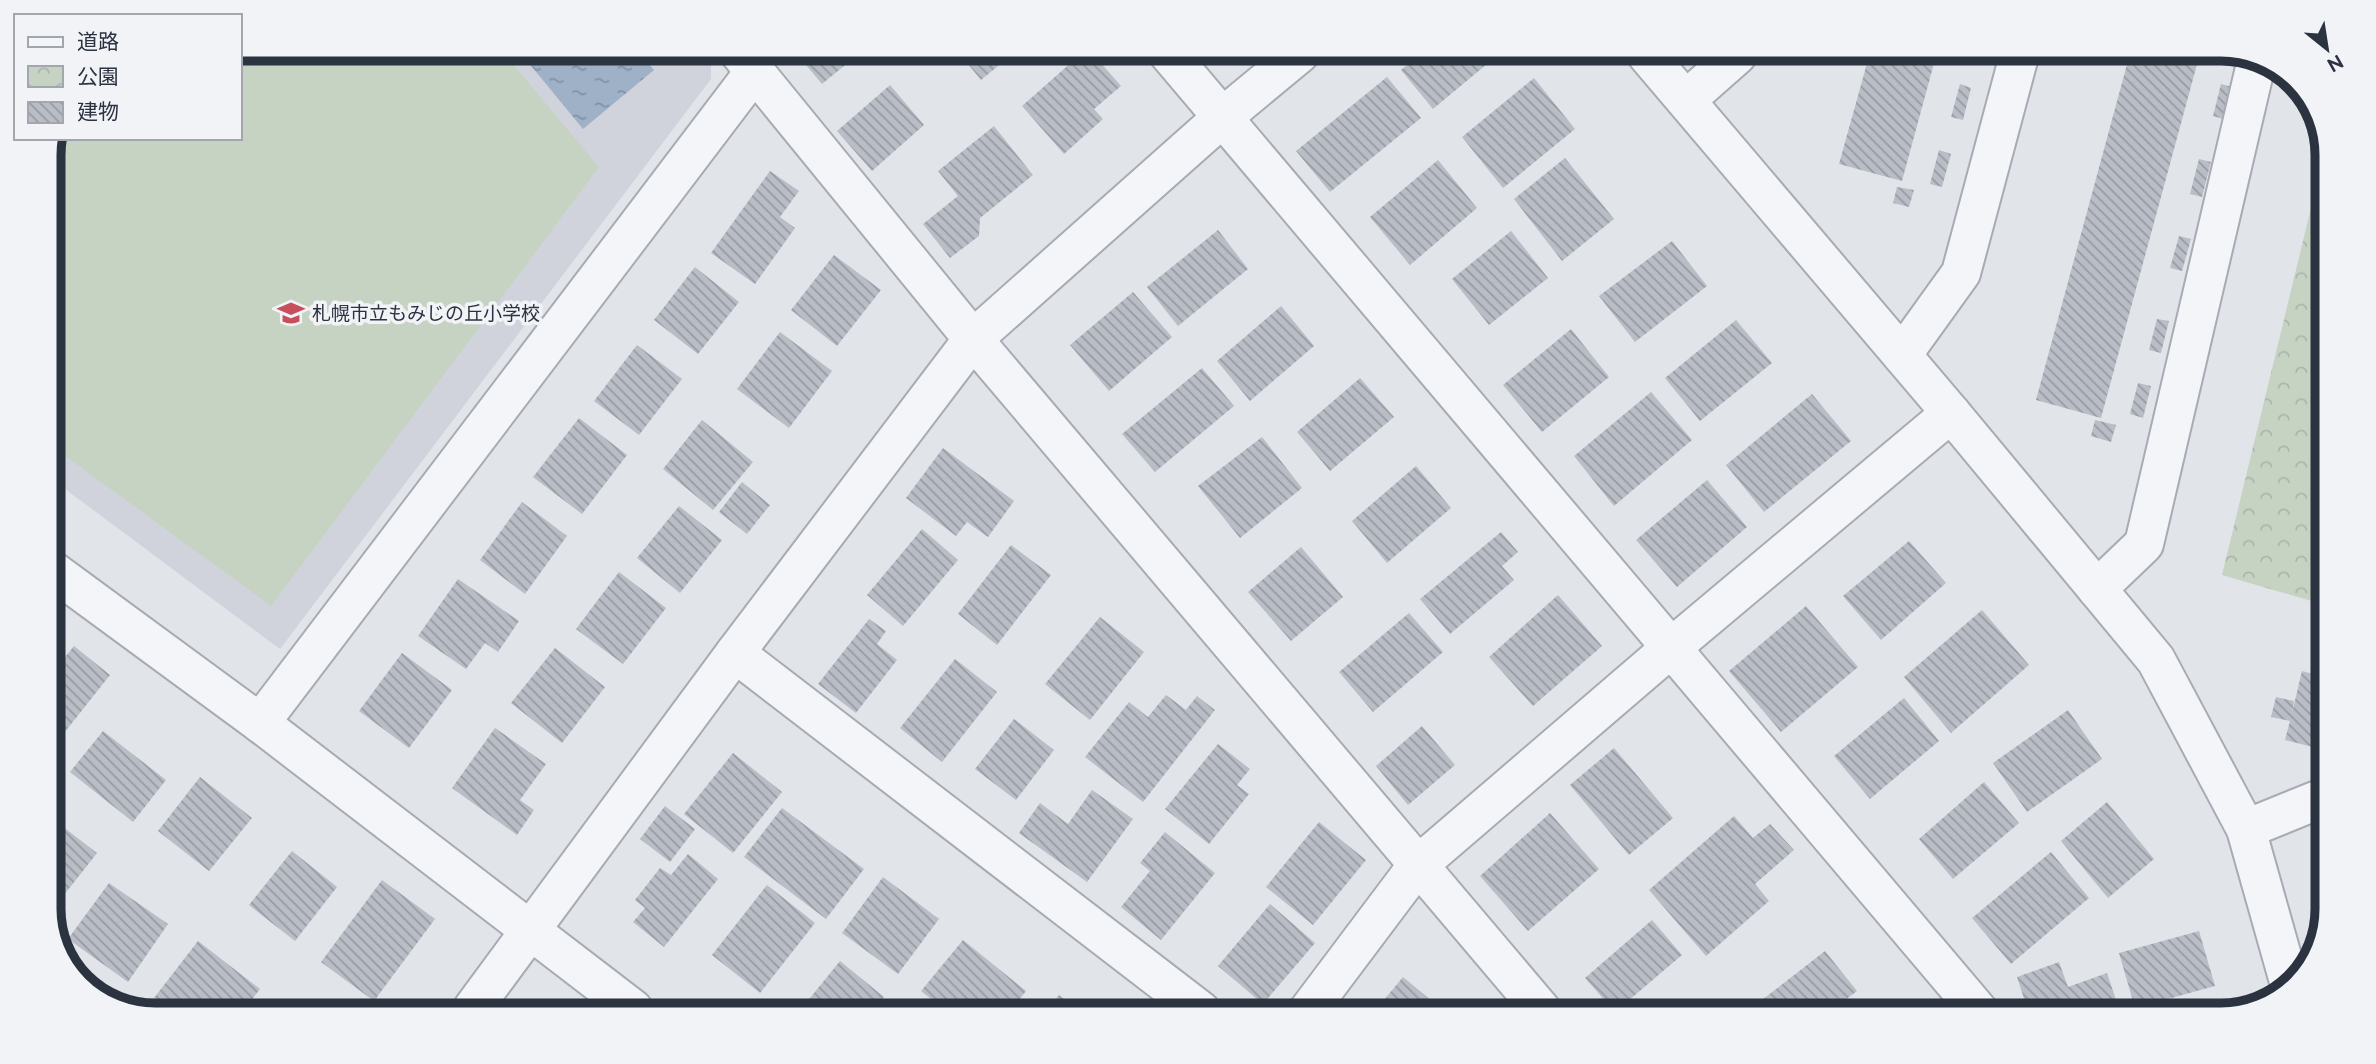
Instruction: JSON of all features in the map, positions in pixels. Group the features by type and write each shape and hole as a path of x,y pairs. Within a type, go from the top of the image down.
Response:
{"street":[{"path":"260,723 746,61 973,339 1535,1003"},
{"path":"1175,61 1972,1003"},
{"path":"477,1003 735,653 973,339 1224,116 1291,61"},
{"path":"1652,61 2156,660 2246,829 2287,975"},
{"path":"1686,100 1730,61"},
{"path":"1902,355 1961,274 2018,61"},
{"path":"2097,589 2144,544 2255,68"},
{"path":"1315,1003 1418,866 1672,647 1951,413"},
{"path":"61,577 260,723 625,1003"},
{"path":"735,653 1191,1003"},
{"path":"2246,829 2315,801"}],"shaded area":[{"name":"札幌市立もみじの丘小学校","path":"242,61 711,61 711,79 280,649 61,486 62,140 242,140"}],"green space":[{"name":"札幌市立もみじの丘小学校","path":"242,61 510,61 599,167 271,606 61,453 62,140 242,140"},
{"path":"2315,191 2315,602 2222,575"}],"water":[{"path":"527,61 646,61 654,70 583,129"}],"building":[{"path":"803,61 850,61 822,84"},
{"path":"965,61 1004,61 981,80"},
{"path":"1073,61 1099,61 1121,86 1094,109 1103,119 1064,154 1022,106"},
{"path":"1412,61 1491,61 1433,109 1401,70"},
{"path":"1868,61 1935,61 1902,181 1839,164"},
{"path":"2128,61 2198,61 2101,418 2036,400"},
{"path":"1387,77 1421,118 1330,192 1296,151"},
{"path":"1534,78 1575,129 1503,188 1462,137"},
{"path":"1960,84 1971,88 1963,120 1951,117"},
{"path":"2221,84 2232,87 2223,119 2213,116"},
{"path":"890,85 924,125 872,171 837,131"},
{"path":"994,126 1033,175 980,218 979,236 950,258 923,224 958,196 938,171"},
{"path":"1939,150 1951,154 1942,187 1930,184"},
{"path":"1565,158 1614,219 1562,261 1514,199"},
{"path":"2199,159 2211,162 2202,197 2190,194"},
{"path":"1438,160 1477,208 1410,265 1370,217"},
{"path":"770,171 799,191 780,217 795,228 755,284 711,253"},
{"path":"1897,187 1914,190 1909,207 1893,203"},
{"path":"1218,230 1248,269 1178,326 1147,287"},
{"path":"1511,231 1548,278 1489,325 1452,279"},
{"path":"2179,236 2191,239 2182,271 2170,268"},
{"path":"1672,241 1707,286 1635,342 1599,296"},
{"path":"834,255 881,290 837,346 791,310"},
{"path":"695,267 739,302 698,354 654,320"},
{"path":"1133,292 1172,337 1109,391 1070,345"},
{"path":"1281,306 1314,346 1250,401 1217,361"},
{"path":"2157,319 2169,321 2161,353 2149,350"},
{"path":"1736,320 1772,363 1700,421 1665,378"},
{"path":"1571,329 1609,377 1542,432 1503,385"},
{"path":"780,332 832,371 789,428 737,389"},
{"path":"637,345 682,379 639,435 594,401"},
{"path":"1202,368 1234,406 1155,472 1122,434"},
{"path":"1360,378 1394,417 1330,471 1297,432"},
{"path":"2138,383 2151,386 2143,418 2130,414"},
{"path":"1651,392 1692,440 1614,506 1574,456"},
{"path":"1812,394 1851,441 1764,512 1726,465"},
{"path":"579,418 627,455 582,514 533,477"},
{"path":"702,420 753,462 713,510 663,469"},
{"path":"2095,420 2116,425 2111,442 2091,436"},
{"path":"1262,437 1302,488 1240,538 1198,486"},
{"path":"943,448 1014,501 988,537 967,522 956,536 906,498"},
{"path":"1416,466 1451,508 1387,563 1352,521"},
{"path":"1707,480 1747,527 1677,587 1636,540"},
{"path":"742,482 770,505 747,534 719,512"},
{"path":"522,502 567,536 525,594 480,560"},
{"path":"679,506 722,540 680,593 637,558"},
{"path":"922,529 958,560 903,626 867,595"},
{"path":"1501,532 1518,552 1502,566 1514,580 1450,634 1420,599"},
{"path":"1909,541 1946,583 1881,640 1843,596"},
{"path":"1011,545 1051,575 997,645 958,614"},
{"path":"1301,547 1343,597 1291,641 1248,592"},
{"path":"619,572 666,608 623,664 576,629"},
{"path":"458,579 519,621 498,652 485,643 466,669 418,636"},
{"path":"1558,595 1602,646 1533,706 1489,657"},
{"path":"1806,606 1858,667 1781,732 1729,671"},
{"path":"1982,610 2029,665 1951,733 1904,677"},
{"path":"1409,613 1443,652 1373,712 1339,672"},
{"path":"1100,617 1144,652 1090,720 1045,684"},
{"path":"869,619 886,631 877,644 897,660 856,713 818,684"},
{"path":"74,646 110,675 61,737 61,662"},
{"path":"555,648 605,687 562,743 511,703"},
{"path":"402,653 452,690 409,748 359,711"},
{"path":"955,659 997,692 942,762 900,728"},
{"path":"2302,671 2315,674 2315,748 2285,740 2290,721 2271,717 2276,697 2294,701 2292,713"},
{"path":"1166,695 1186,710 1197,696 1215,710 1143,802 1085,757 1129,702 1148,717"},
{"path":"1904,698 1939,741 1870,799 1834,756"},
{"path":"2068,710 2102,759 2027,812 1993,763"},
{"path":"1014,719 1054,750 1016,800 975,769"},
{"path":"1422,726 1455,765 1408,805 1376,766"},
{"path":"495,728 546,764 520,800 534,810 517,835 452,788"},
{"path":"103,731 166,780 133,822 70,772"},
{"path":"1218,744 1250,769 1237,785 1249,794 1209,844 1165,809"},
{"path":"1614,748 1673,818 1629,855 1570,785"},
{"path":"733,753 782,792 733,853 684,814"},
{"path":"200,777 252,818 209,871 158,831"},
{"path":"1984,782 2019,823 1953,879 1919,839"},
{"path":"1092,790 1133,819 1087,882 1019,833 1040,803 1068,824"},
{"path":"2107,802 2154,859 2108,898 2061,841"},
{"path":"665,806 695,829 670,862 640,839"},
{"path":"782,808 864,869 826,919 744,857"},
{"path":"1550,813 1599,869 1528,931 1480,876"},
{"path":"1734,816 1753,838 1770,824 1794,850 1755,884 1769,901 1706,956 1649,890"},
{"path":"1319,822 1366,860 1313,925 1266,887"},
{"path":"61,825 97,853 61,899"},
{"path":"1165,832 1215,873 1161,940 1121,907 1150,871 1140,863"},
{"path":"292,851 337,887 295,941 249,905"},
{"path":"2051,852 2089,898 2011,964 1972,918"},
{"path":"688,854 718,879 664,947 633,922 645,908 635,900 660,868 671,875"},
{"path":"883,877 939,919 898,974 842,933"},
{"path":"382,880 435,919 374,1001 321,962"},
{"path":"109,883 168,924 128,982 68,939"},
{"path":"767,885 815,923 760,993 712,955"},
{"path":"1270,904 1315,943 1264,1003 1218,966"},
{"path":"1652,920 1682,955 1626,1003 1607,1003 1585,978"},
{"path":"2199,931 2215,986 2153,1003 2134,1003 2119,953"},
{"path":"963,940 1026,991 1017,1003 936,1003 921,991"},
{"path":"198,941 260,989 249,1003 161,1003 154,998"},
{"path":"1825,951 1857,991 1841,1003 1758,1003"},
{"path":"840,961 884,997 879,1003 806,1003"},
{"path":"2059,962 2068,987 2107,973 2117,1003 2025,1003 2017,977"},
{"path":"1403,977 1434,1003 1381,1003"},
{"path":"1059,995 1069,1003 1053,1003"}],"place":[{"name":"札幌市立もみじの丘小学校","path":"291,313"}]}
